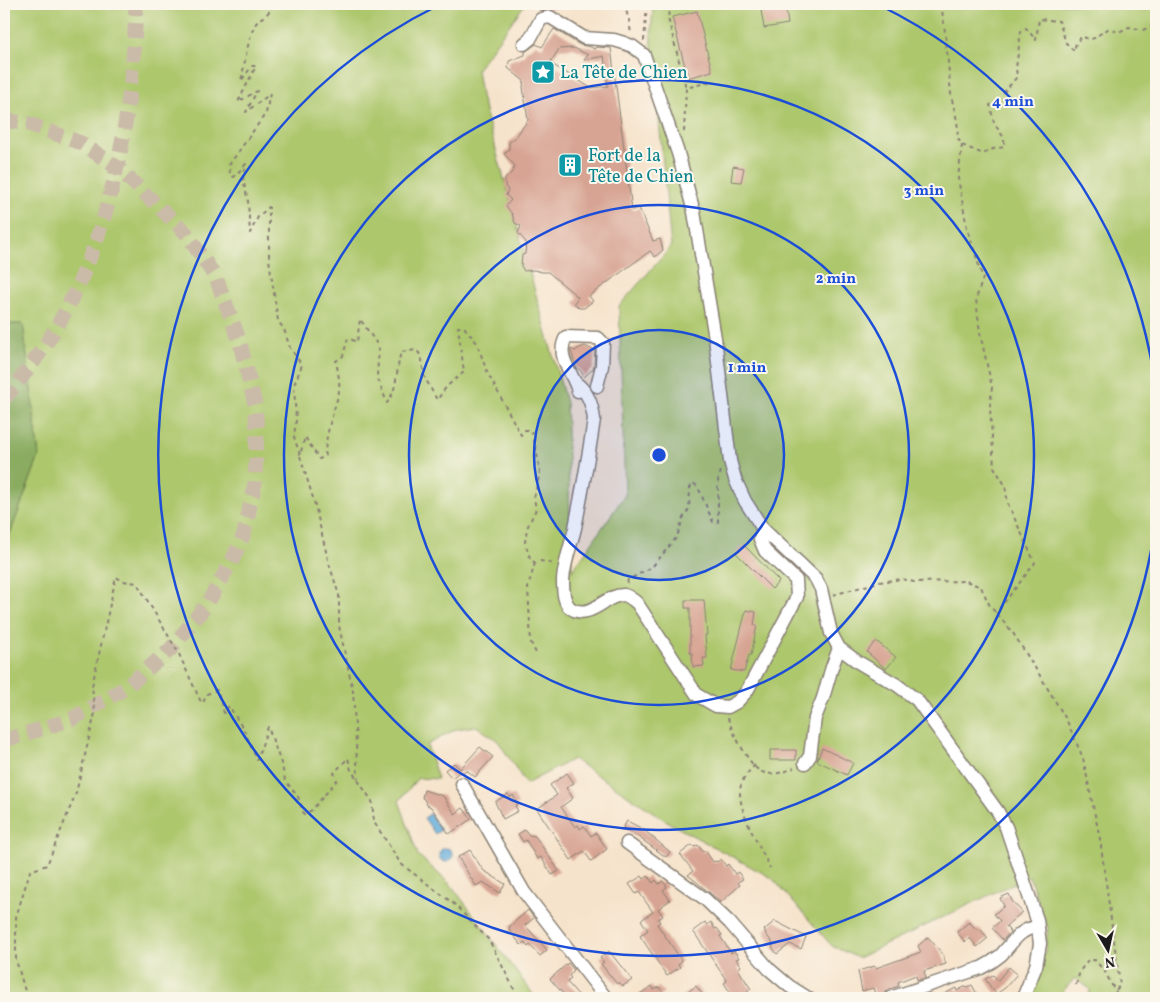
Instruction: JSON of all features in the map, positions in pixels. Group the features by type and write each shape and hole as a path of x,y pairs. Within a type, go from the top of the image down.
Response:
{"street":[{"path":"524,44 530,39 541,19 550,17 584,38 614,40 632,46 644,55 678,153 694,212 715,338 730,461 735,479 745,501 763,529 816,579 823,597 831,633 839,648 858,662 897,685 916,700 986,793 1006,827 1034,912 1040,944 1036,966 1023,998"},
{"path":"598,386 602,366 603,343 598,338 566,337 562,344 565,363 576,383 584,389 592,404 594,419 576,522 565,569 564,597 568,606 583,612 624,595 630,598 637,603 697,695 716,706 728,707 738,702 747,691 797,597 796,580 765,551 760,539 763,529"},
{"path":"805,763 810,756 815,718 839,648"},
{"path":"462,784 524,892 606,998"},
{"path":"627,843 705,899 730,923 769,969 789,986 808,998"},
{"path":"890,998 990,964 1000,956 1019,934 1029,928 1038,927"}],"path":[{"path":"273,4 271,12 257,23 251,36 241,81 252,66 256,66 238,102 258,91 246,112 270,94 266,113 229,165 230,174 234,177 246,164 243,178 248,201 250,232 258,217 269,207 269,259 278,321 284,329 290,348 302,365 294,385 296,420 294,437 314,501 328,560 339,595 339,626 353,691 358,779"},
{"path":"624,4 629,20 632,46"},
{"path":"644,55 644,34 648,4"},
{"path":"670,4 668,18 686,88 684,133"},
{"path":"941,4 946,36 951,96 958,131 957,137 962,145 983,154 993,149 1004,147 1004,138 994,123 990,105 1003,101 1004,92 1017,77 1016,68 1021,31 1026,28 1036,40 1039,19 1059,21 1066,43 1074,51 1076,43 1082,36 1093,40 1108,28 1119,32 1129,27 1143,30 1156,24"},
{"path":"686,88 709,82"},
{"path":"962,145 958,178 967,228 983,278 976,299 980,333 992,387 990,407 994,467 1004,485 1008,504 1035,563 996,613"},
{"path":"300,455 305,437 319,459 325,457 325,443 338,396 339,377 336,361 343,356 348,338 357,342 360,319 379,347 378,376 387,403 391,398 396,380 397,365 401,352 406,350 416,350 419,353 424,376 437,400 447,386 464,372 458,326 464,327 477,343 488,372 521,435 525,430 530,430 535,442 540,472 534,498 536,509 527,528 525,542 530,558 535,564"},
{"path":"624,595 628,580 652,567 677,537 682,518 689,509 690,488 694,483 698,487 713,522 718,522 718,480 723,466 730,461"},
{"path":"536,653 532,643 528,587 535,564 542,561 557,564 565,569"},
{"path":"26,998 16,960 16,917 30,871 47,865 76,793 95,713 92,686 116,577 123,581 137,583 178,652 200,700 203,703 207,694 217,690 224,713 229,706 245,732 257,760 268,727 285,780 298,797 304,814 312,810 337,780 334,773 348,758 351,770 372,801 374,822 401,864 454,904 489,940 514,989 521,998"},
{"path":"823,597 879,582 902,579 914,582 966,581 981,587 990,606 1013,633 1044,682 1066,719 1083,758 1100,838 1112,921 1120,984 1115,991"},
{"path":"728,707 729,722 746,755 760,771 780,774 805,763"},
{"path":"755,765 745,775 740,790 748,824 770,868"},
{"path":"1076,985 1080,971 1087,961 1095,960 1119,998"}],"green space":[{"path":"4,4 525,4 477,69 481,96 566,403 572,571 625,495 619,306 671,247 651,36 653,4 1156,4 1156,998 1089,998 1090,989 1075,978 1057,998 1028,998 1045,951 1048,928 1029,876 858,958 832,946 772,878 671,824 573,759 526,784 498,741 476,726 456,729 427,745 438,779 418,778 399,801 418,855 451,885 536,998 4,998 4,550 39,456 23,324 4,324"},
{"path":"4,324 23,324 39,456 4,550"}],"water":[{"path":"430,814 441,830 435,834 424,818"},
{"path":"446,848 451,850 453,855 451,860 446,862 441,860 439,855 441,850"}],"building":[{"path":"541,4 564,4 540,11 538,9"},
{"path":"760,4 785,4 788,24 764,28"},
{"path":"697,11 712,71 688,78 672,17"},
{"name":"Fort de la Tête de Chien","path":"554,29 580,45 594,49 596,47 611,48 632,210 639,208 653,241 660,239 663,250 655,257 650,251 589,296 593,301 584,308 579,308 574,303 578,297 548,272 524,271 521,266 526,242 518,233 521,226 515,223 512,214 506,206 511,200 506,195 508,190 505,186 505,179 515,166 504,154 509,149 509,142 515,138 528,120 523,87 524,81 508,68 509,61 525,55 525,52 536,44 542,47","holes":["574,48 588,55 584,60 604,56 608,86 591,88 550,63 559,49"]},
{"path":"733,166 744,168 741,182 731,181"},
{"path":"585,346 595,351 593,369 584,377 576,367 571,349 575,351"},
{"path":"744,545 779,581 772,589 736,553"},
{"path":"685,600 704,600 707,658 703,658 704,666 693,667 692,653 690,653 690,608 685,608"},
{"path":"746,610 756,612 754,625 757,625 751,655 749,655 744,672 731,670"},
{"path":"876,641 896,657 886,669 867,652"},
{"path":"480,747 493,757 475,777 468,771 458,773 452,778 445,770 454,763 460,769"},
{"path":"822,748 853,763 847,775 817,761"},
{"path":"770,750 796,750 796,760 770,760"},
{"path":"567,773 574,783 566,788 573,798 561,807 575,827 578,825 580,829 584,826 591,836 596,833 607,849 591,861 584,851 571,860 537,809 557,795 550,785"},
{"path":"424,790 443,796 455,814 463,808 471,819 449,834 431,807 422,798"},
{"path":"508,794 510,797 513,795 518,804 515,806 518,811 503,819 495,802"},
{"path":"627,821 643,829 670,852 666,857 623,828"},
{"path":"525,830 529,835 535,836 559,871 552,875 541,857 537,859 526,840 523,842 518,834"},
{"path":"692,845 694,847 698,845 703,852 705,850 713,862 721,859 726,866 728,864 735,874 738,872 743,879 738,882 740,885 721,902 688,875 693,871 680,854"},
{"path":"470,850 483,870 505,884 500,893 483,882 476,886 458,857"},
{"path":"642,876 644,879 648,876 653,883 656,880 659,884 663,881 667,887 663,890 670,900 658,909 663,916 658,919 660,922 657,924 682,961 678,964 680,967 667,976 640,936 648,930 641,920 653,912 639,892 636,894 629,884"},
{"path":"1009,894 1012,901 1022,912 1006,926 1010,932 1003,940 992,928 1000,921 994,914 1004,906 1000,898"},
{"path":"528,910 534,918 525,925 547,950 540,956 530,945 528,947 524,942 521,945 509,930 509,927"},
{"path":"775,921 806,937 801,949 790,944 777,954 772,947 774,945 764,930"},
{"path":"705,922 707,925 711,922 715,929 717,928 731,953 734,951 739,958 736,959 741,966 738,969 751,989 747,992 749,995 744,998 734,998 724,983 727,981 693,931"},
{"path":"969,922 977,930 979,928 988,938 977,947 970,938 965,942 957,932"},
{"path":"928,937 942,953 946,964 924,971 926,978 917,980 916,975 898,982 899,986 887,990 883,995 876,997 873,988 862,991 858,971 875,966 876,968 921,952 918,946"},
{"path":"609,951 632,980 623,986 619,982 617,984 601,964 604,962 600,958"},
{"path":"568,963 574,970 567,982 581,998 567,998 550,979"},
{"path":"1009,967 1017,974 1005,988 996,994 985,979 993,975 998,980"},
{"path":"972,985 977,994 968,998 936,998 956,988 957,991"},
{"path":"652,986 654,990 659,987 664,993 660,998 634,998"},
{"path":"696,986 705,998 679,998"}],"tunnel":[{"path":"4,399 20,380 55,330 79,283 95,245 107,206 125,126 134,44 136,4"},
{"path":"4,120 29,124 81,143 118,168 186,233 216,278 239,339 255,404 257,430 255,483 244,534 233,559 207,604 171,649 125,688 72,719 4,739"}],"place":[{"name":"La Tête de Chien","path":"543,72"},
{"name":"Fort de la Tête de Chien","path":"570,165"}]}
